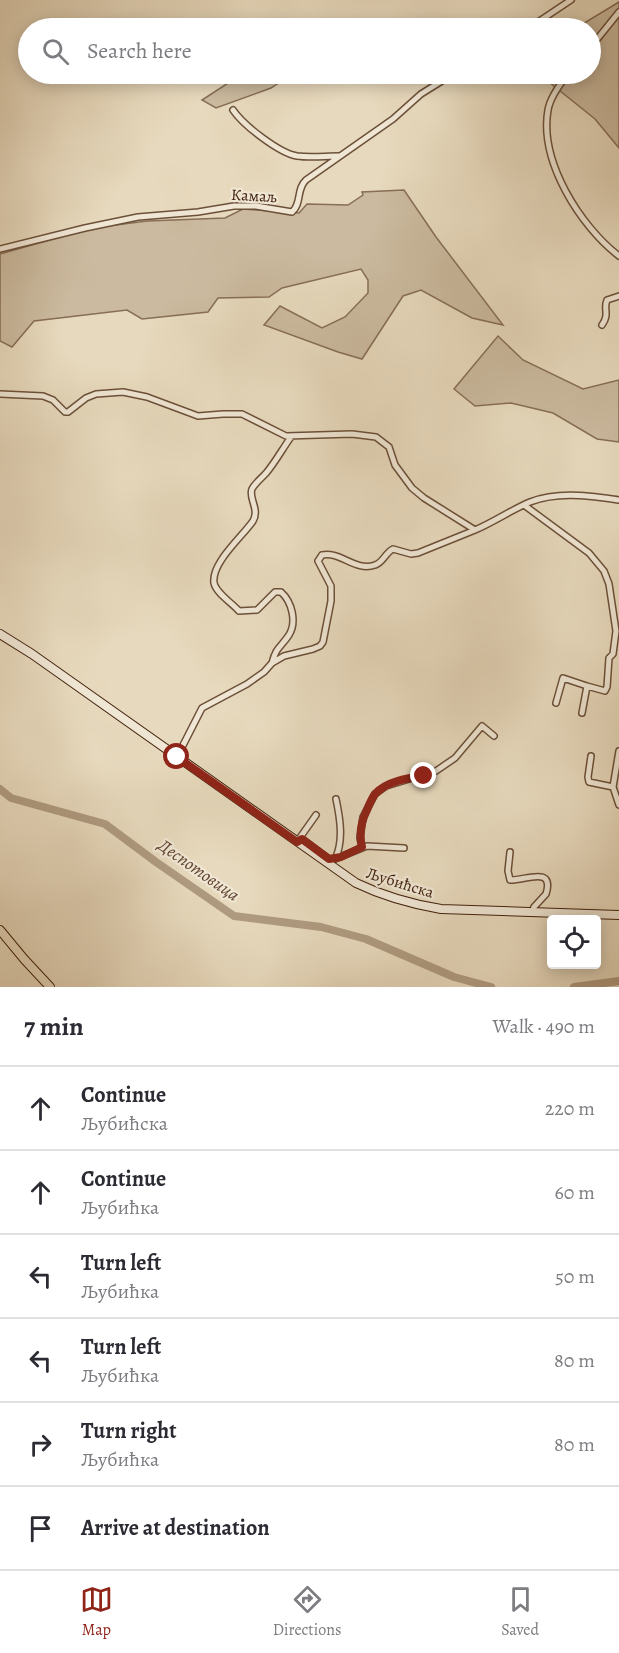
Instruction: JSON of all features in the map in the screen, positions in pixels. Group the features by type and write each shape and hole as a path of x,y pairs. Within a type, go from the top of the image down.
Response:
{"main road":[{"path":"4,935 50,987"}],"street":[{"path":"544,18 571,0"},
{"path":"601,35 619,12"},
{"name":"Камаљ","path":"0,249 138,217 198,212 234,206 256,206 292,212 298,204 300,187 303,183 437,84"},
{"path":"562,84 548,108 546,135 551,155 568,198 578,213 619,256"},
{"path":"234,110 239,119 291,154 312,157 340,155"},
{"path":"602,325 608,314 607,300 619,296"},
{"path":"0,394 44,396 68,412 86,398 96,394 130,393 198,416 242,414 291,437 301,434 336,436 352,434 376,437 389,447 397,468 412,488 475,530"},
{"path":"272,663 275,653 293,627 292,611 287,597 281,592 275,592 257,610 238,611 214,585 214,578 221,560 255,518 256,509 251,494 252,489 269,470 291,437"},
{"path":"177,757 202,708 247,684 284,656 320,646 323,642 331,601 331,586 318,561 322,555 334,555 356,566 371,566 381,561 393,549 411,554 418,553 475,530 537,500 588,495 619,500"},
{"path":"524,505 589,553 604,572 609,584 616,643 613,654 609,658 606,691 563,678 556,703"},
{"name":"Љубићска","path":"0,634 298,840 356,883 398,899 441,909 619,915"},
{"path":"613,654 619,659"},
{"path":"582,713 587,686"},
{"path":"362,847 360,838 363,817 375,794 386,786 436,771 455,758 482,726 494,736"},
{"path":"619,751 613,787 619,805"},
{"path":"591,756 589,782 613,787"},
{"path":"335,859 341,823 336,799"},
{"path":"316,815 298,840 329,859 335,859 362,847 375,845 404,848"},
{"path":"510,852 508,871 510,880 539,875 547,882 546,894 532,912"}],"shaded area":[{"path":"619,2 619,148 595,119 551,84 601,84 601,18 593,18"},
{"path":"227,84 277,84 216,108 202,100"},
{"path":"404,190 436,237 503,325 472,318 421,290 403,296 362,359 264,325 280,306 322,328 345,317 368,293 368,280 361,269 282,288 269,297 218,298 208,312 142,319 127,310 34,321 12,347 0,341 0,254 92,228 147,221 225,218 243,209 299,213 307,204 348,205 363,195 362,192"},
{"path":"498,336 523,360 583,389 619,380 619,442 597,439 553,413 511,403 475,406 454,389"}],"waterway":[{"name":"Деспотовица","path":"0,789 11,798 105,824 234,916 321,927 366,939 454,977 491,987"},
{"name":"Деспотовица","path":"574,987 619,981"}],"route":[{"path":"177,757 297,842 302,839 329,859 341,857 362,847 360,838 363,817 375,794 386,786 424,776"}]}
